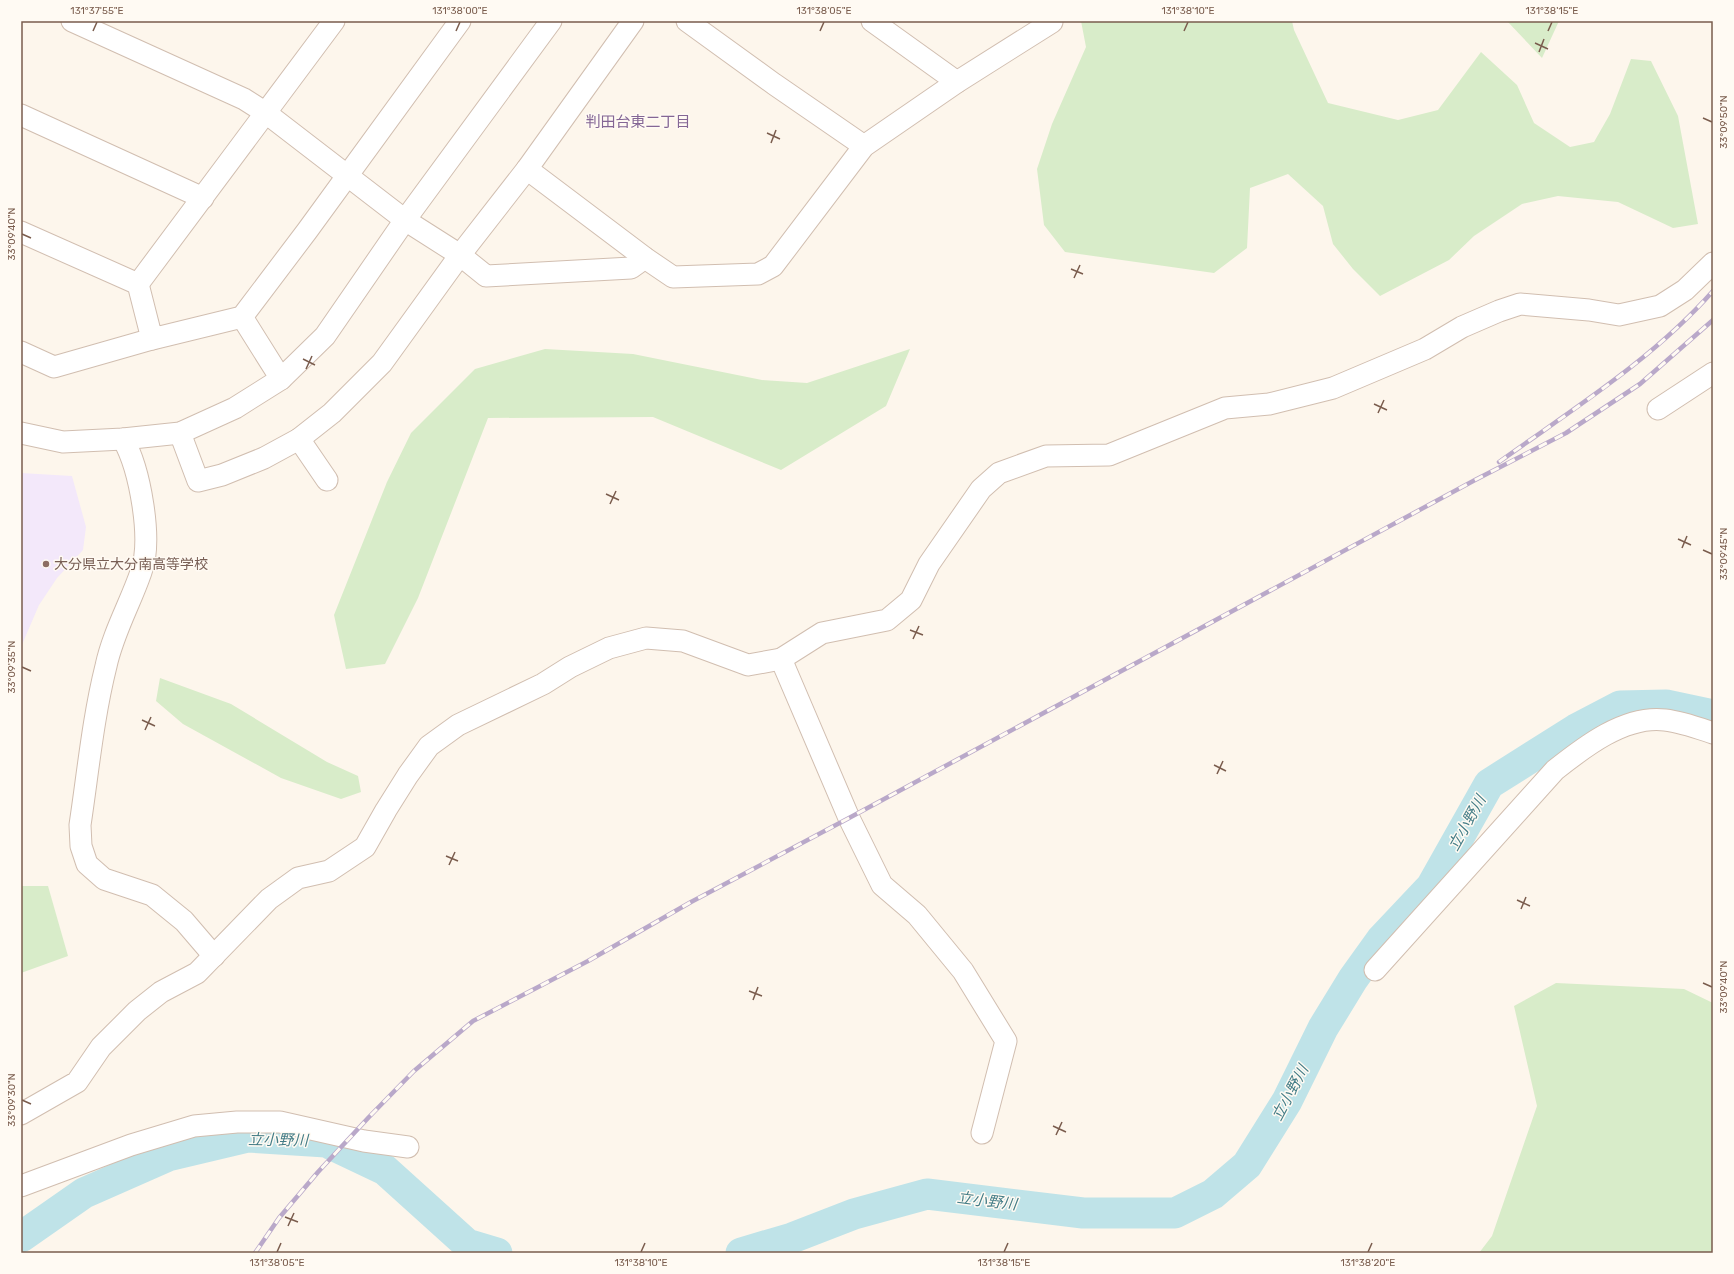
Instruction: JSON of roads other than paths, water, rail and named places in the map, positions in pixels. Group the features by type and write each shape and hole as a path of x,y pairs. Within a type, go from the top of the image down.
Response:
{"street":[{"path":"72,21 244,100 266,113 405,220 460,255 486,276 631,268 645,258"},
{"path":"21,352 54,367 152,339 242,317 460,21"},
{"path":"21,433 63,442 124,439 180,433 235,408 280,379 325,336 405,220 551,21"},
{"path":"180,433 198,482 222,475 250,464 299,439 332,413 382,363 460,255 527,168 633,21"},
{"path":"687,21 774,84 864,146"},
{"path":"872,21 957,82"},
{"path":"527,168 645,258 673,277 758,274 773,266 864,146 957,82 1052,22 1050,21"},
{"path":"138,284 266,113 328,23"},
{"path":"21,115 203,198"},
{"path":"21,232 138,284"},
{"path":"21,1114 77,1082 101,1047 137,1011 161,992 197,973 268,899 298,878 329,871 365,846 408,775 429,746 458,725 543,684 570,666 610,648 646,638 683,641 748,665 781,659 822,633 887,620 911,600 934,557 981,489 999,473 1046,456 1109,455 1225,408 1269,404 1334,388 1425,349 1462,328 1499,311 1520,304 1589,310 1619,316 1660,306 1686,290 1713,263"},
{"path":"138,284 152,339"},
{"path":"242,317 280,379"},
{"path":"1658,409 1713,373"},
{"path":"124,439 130,450 143,505 146,536 142,570 110,648 100,691 80,825 81,846 87,864 104,879 152,895 184,922 214,956"},
{"path":"299,439 327,480"},
{"path":"781,659 849,818 882,885 917,915 963,971 1006,1041 982,1133"},
{"path":"1375,970 1555,770 1583,748 1609,732 1639,722 1664,720 1713,733"},
{"path":"21,1186 131,1145 194,1126 237,1122 280,1122 364,1141 408,1147"}],"waterway":[{"name":"立小野川","path":"741,1253 792,1238 854,1214 927,1194 1083,1213 1175,1213 1213,1194 1247,1165 1287,1101 1323,1028 1353,979 1381,940 1431,887 1489,784 1576,729 1620,706 1666,705 1713,715"},
{"name":"立小野川","path":"21,1237 84,1193 168,1156 248,1137 326,1142 385,1170 467,1244 497,1253"}],"railway":[{"path":"1499,462 1583,403 1638,361 1689,316 1713,291"},
{"path":"255,1253 279,1218 318,1172 369,1117 414,1071 473,1021 588,961 691,902 1475,480 1566,433 1640,384 1713,320"}],"place":[{"name":"大分県立大分南高等学校","path":"46,564"}],"district":[{"name":"判田台東二丁目","path":"638,122"}]}
